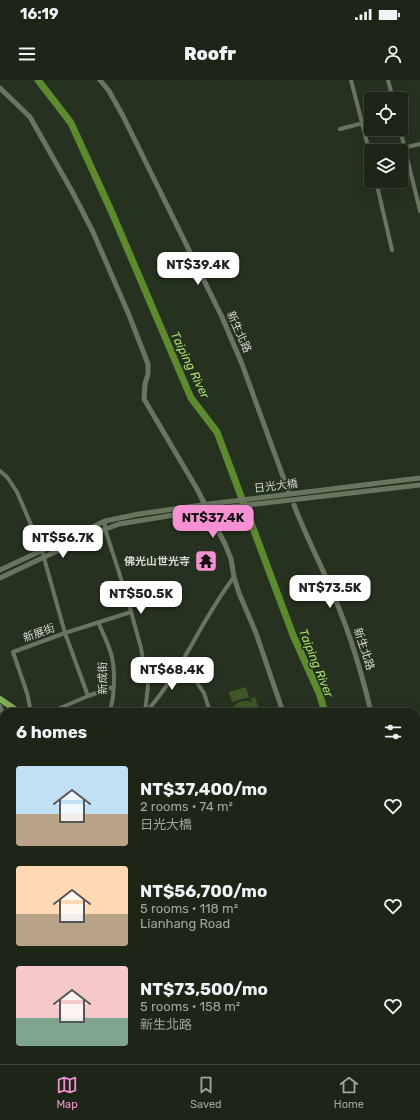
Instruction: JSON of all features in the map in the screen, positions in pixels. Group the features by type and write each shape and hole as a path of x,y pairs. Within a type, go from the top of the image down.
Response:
{"main road":[{"path":"0,699 13,708"}],"street":[{"name":"新生北路","path":"100,80 109,91 123,116 222,317 242,364 289,493"},
{"path":"351,80 368,144"},
{"path":"388,80 391,92"},
{"path":"0,88 30,117 93,232 129,315 148,364 144,399 197,489 231,559 234,577 256,634 282,708"},
{"path":"340,129 363,123"},
{"path":"408,147 420,144"},
{"path":"408,164 420,210"},
{"path":"378,188 392,250"},
{"path":"0,471 7,477 17,492 42,551 65,633 88,696"},
{"name":"日光大橋","path":"118,521 139,514 209,504 420,478"},
{"name":"日光大橋","path":"118,521 420,485"},
{"name":"新生北路","path":"294,505 336,600 360,668 370,708"},
{"path":"104,521 141,648 148,686 145,708"},
{"path":"0,570 104,521 118,521"},
{"path":"0,578 106,529 118,521"},
{"path":"149,708 184,659 219,596 234,577"},
{"name":"新展街","path":"30,708 27,693 12,652 131,612"},
{"name":"新成街","path":"98,622 111,656 113,687 111,708"},
{"path":"184,659 187,668 204,693 209,708"},
{"path":"60,708 113,687"}],"green space":[{"path":"246,687 249,697 232,702 229,692"},
{"path":"255,697 259,708 233,708 242,701 252,702 251,698"}],"waterway":[{"name":"Taiping River","path":"38,80 71,123 113,215 191,398 217,432 293,635 319,693 324,708"}],"place":[{"name":"佛光山世光寺","path":"206,561"}]}
